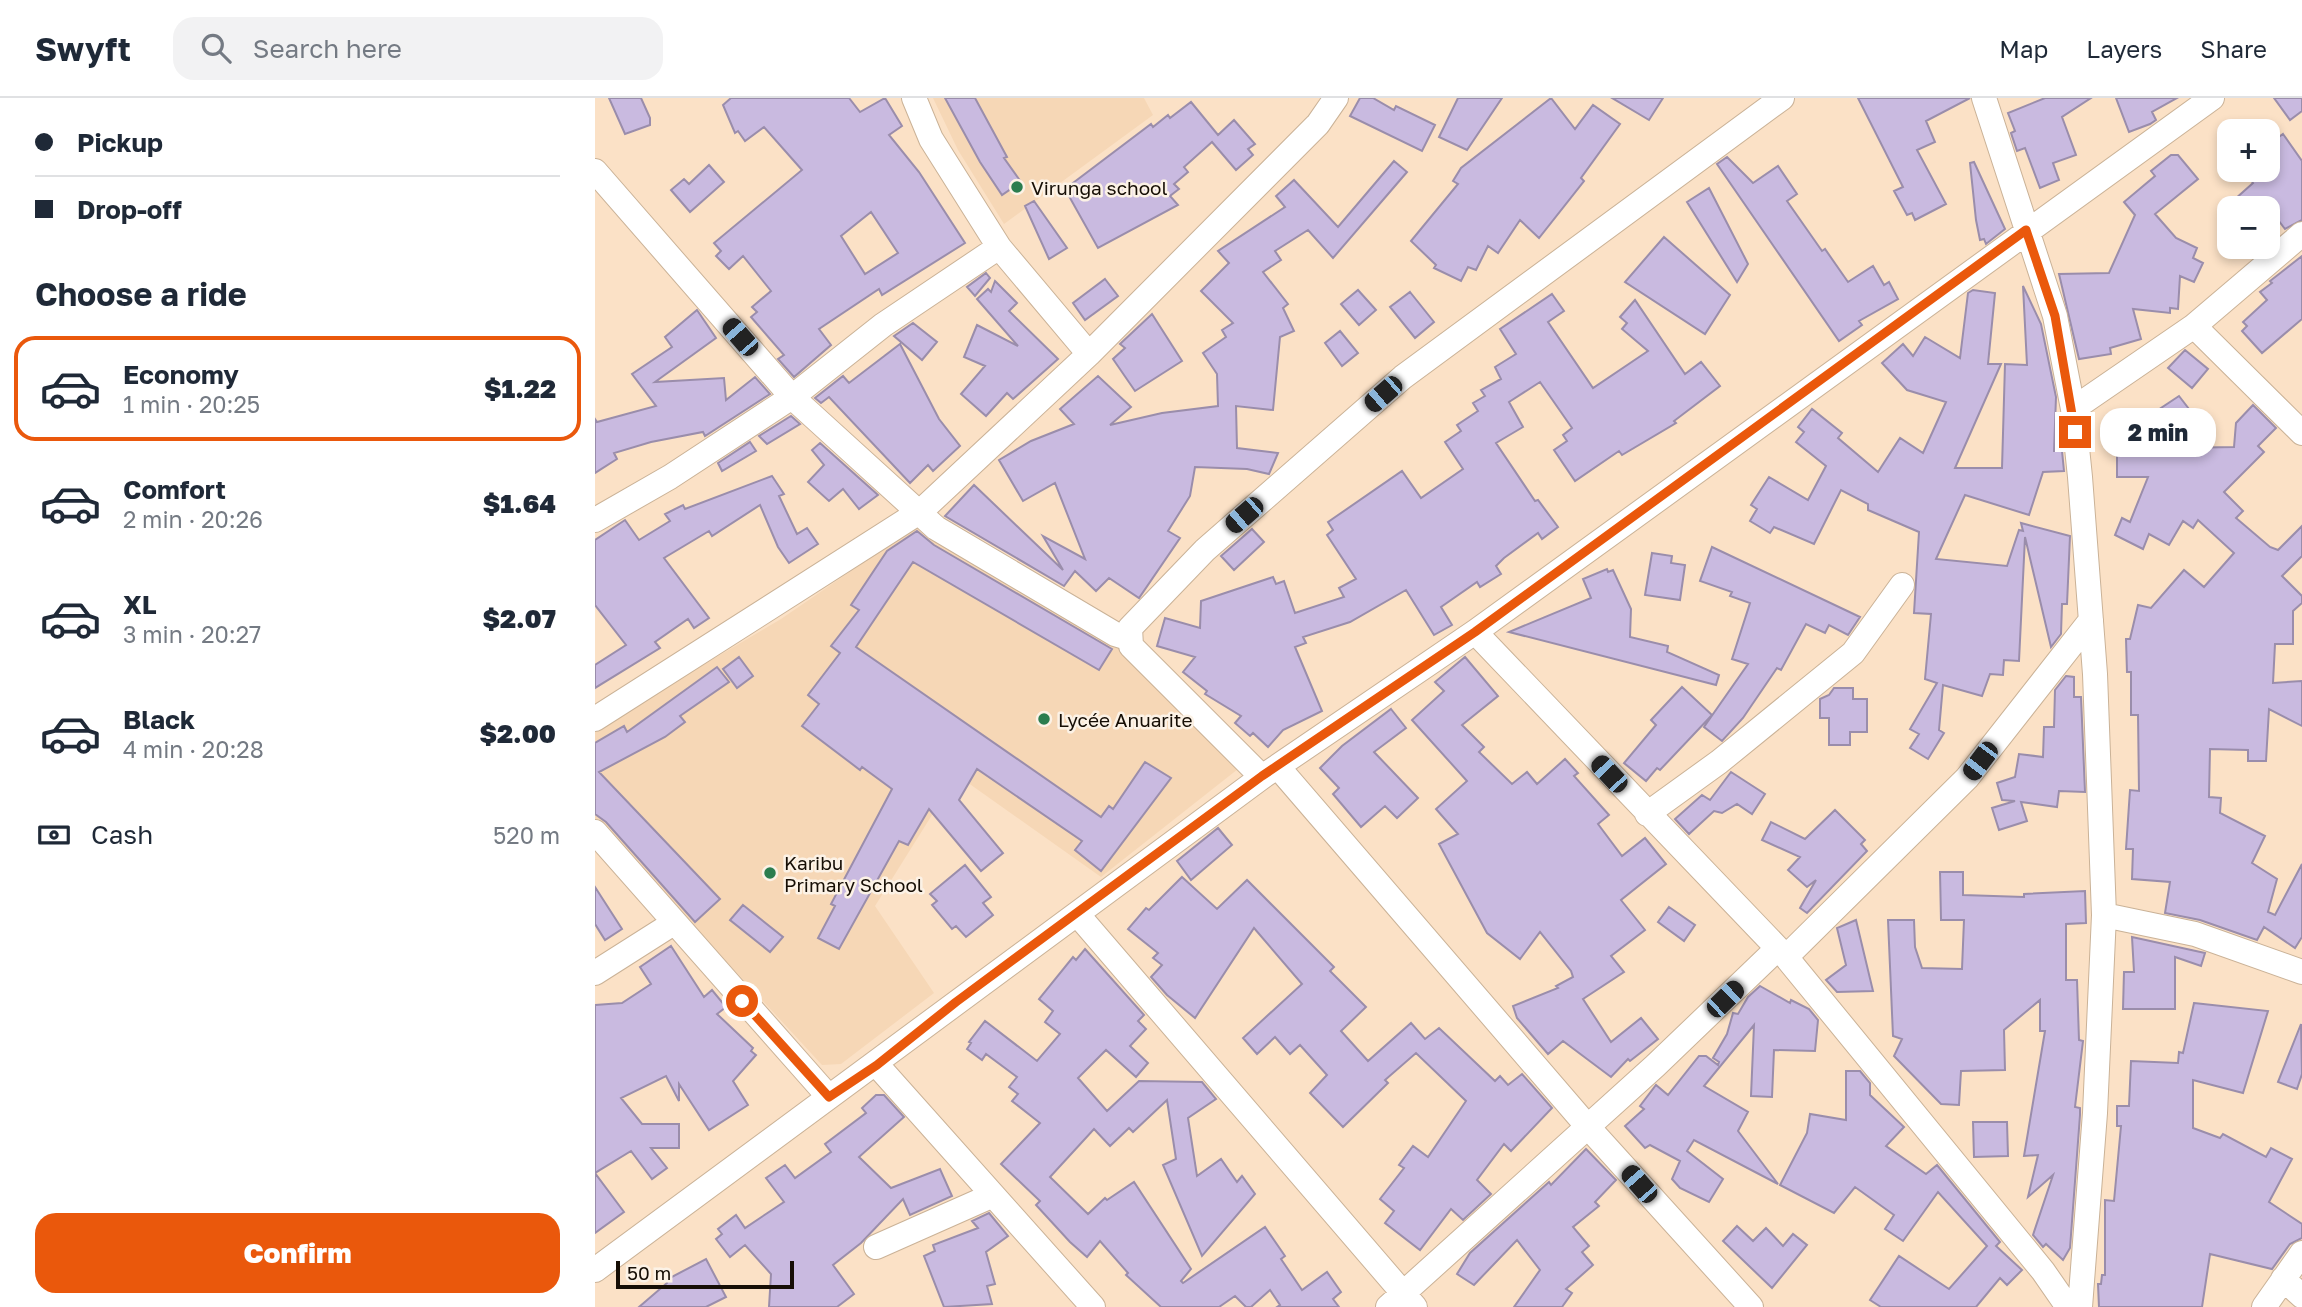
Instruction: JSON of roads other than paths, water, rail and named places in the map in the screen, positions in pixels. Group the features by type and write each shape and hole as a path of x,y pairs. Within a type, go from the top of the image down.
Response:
{"street":[{"path":"914,98 931,139 999,247 1089,354"},
{"path":"595,719 921,511 1089,354 1318,124 1336,98"},
{"path":"1751,1307 1270,772 1131,646 1128,638 1130,628 1205,550 1403,377 1782,98"},
{"path":"1984,98 2055,316 2073,409 2091,620 2104,915 2095,1113 2080,1307"},
{"path":"595,1270 829,1097 877,1065 956,1002 1270,772 1475,632 2026,230 2212,98"},
{"path":"595,171 792,397 921,511 936,528 1115,634 1128,638"},
{"path":"2073,409 2194,326 2302,234"},
{"path":"595,520 670,477 792,397 883,325 999,247"},
{"path":"2194,326 2302,433"},
{"path":"1647,814 1719,762 1853,653 1902,585"},
{"path":"1078,915 1402,1303 1588,1127 1782,953 1967,778 2091,620"},
{"path":"1475,632 1782,953 2043,1271 2069,1307"},
{"path":"595,832 673,924 829,1097"},
{"path":"2104,915 2195,934 2302,972"},
{"path":"595,973 673,924"},
{"path":"877,1065 991,1196 1093,1307"},
{"path":"876,1247 991,1196"},
{"path":"2264,1307 2302,1253"},
{"path":"2283,1279 2302,1296"}],"place":[{"name":"Virunga school","path":"1017,187"},
{"name":"Lycée Anuarite","path":"1044,719"},
{"name":"Karibu Primary School","path":"770,873"}]}
